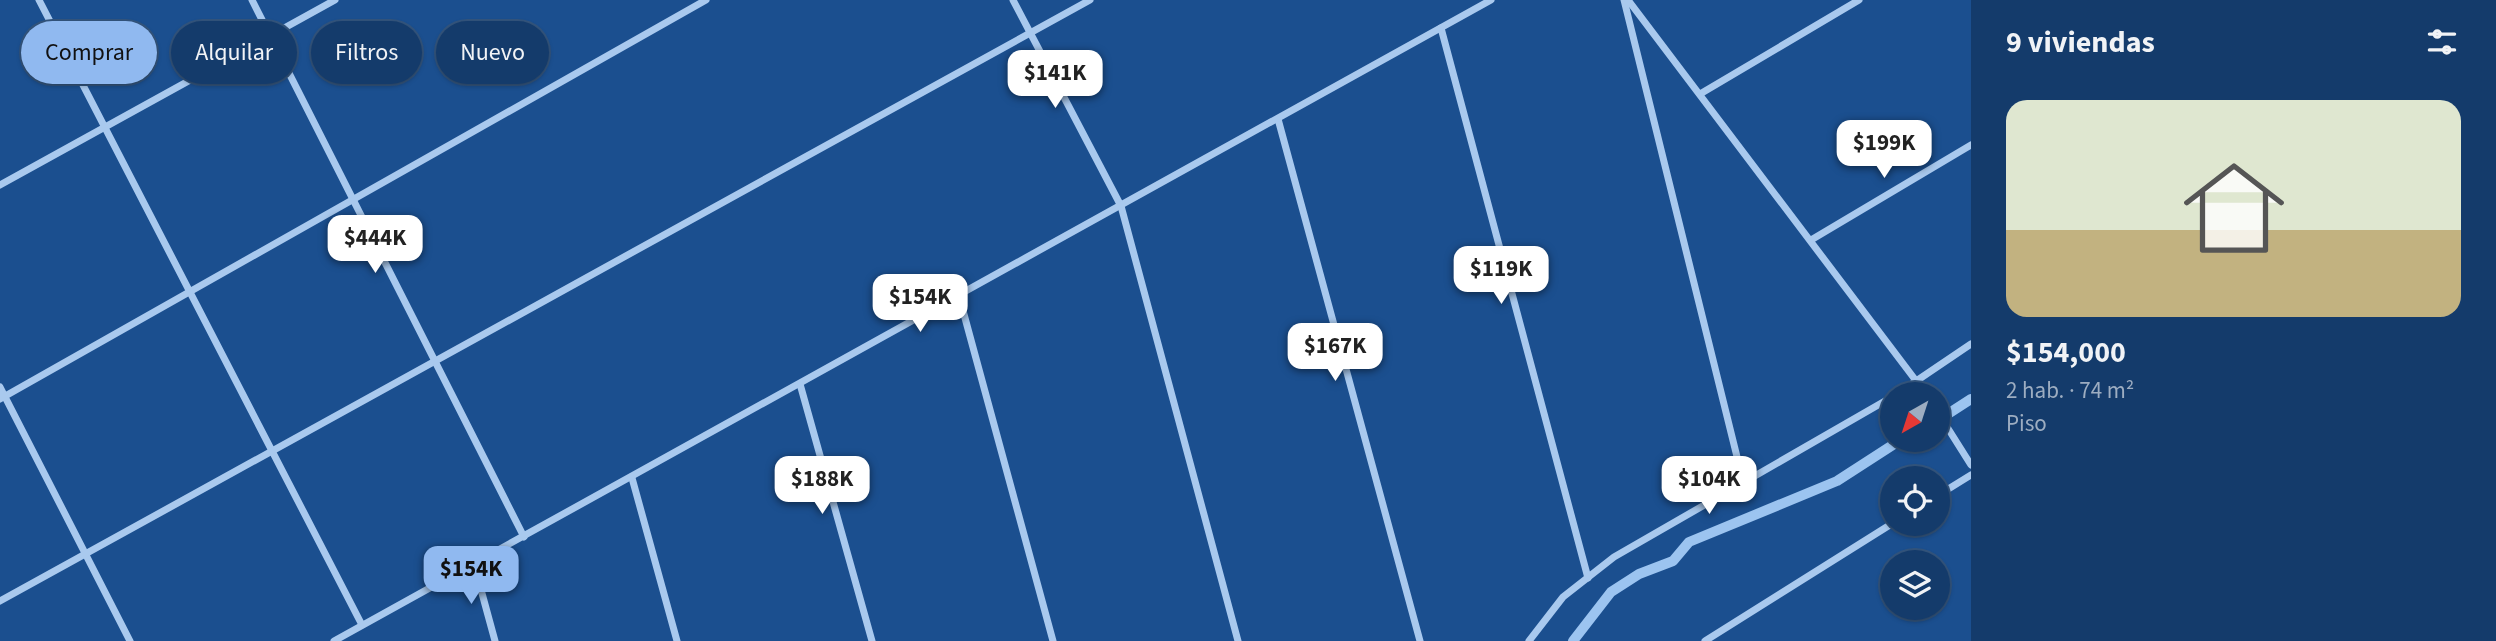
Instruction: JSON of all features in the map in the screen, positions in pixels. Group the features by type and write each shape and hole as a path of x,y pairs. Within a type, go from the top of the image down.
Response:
{"street":[{"path":"39,0 362,625"},
{"path":"252,0 262,21"},
{"path":"297,21 335,0"},
{"path":"2,398 706,0"},
{"path":"1013,0 1121,206 1238,641"},
{"path":"0,601 1090,0"},
{"path":"334,641 1491,0"},
{"path":"1626,0 1918,382 1971,344"},
{"path":"1626,0 1743,481"},
{"path":"1700,94 1859,0"},
{"path":"1441,28 1588,578"},
{"path":"0,185 184,84"},
{"path":"294,84 524,537"},
{"path":"1278,119 1420,641"},
{"path":"1811,240 1971,145"},
{"path":"960,296 1053,641"},
{"path":"800,384 872,641"},
{"path":"0,387 2,398 130,641"},
{"path":"1529,641 1563,597 1614,558 1880,404"},
{"path":"1950,432 1969,462"},
{"path":"1950,488 1971,475"},
{"path":"632,478 677,641"},
{"path":"1706,641 1880,532"},
{"path":"474,564 495,641"}],"waterway":[{"path":"1950,413 1971,399"},
{"path":"1573,641 1611,592 1639,574 1673,561 1689,542 1837,481 1882,452"}]}
